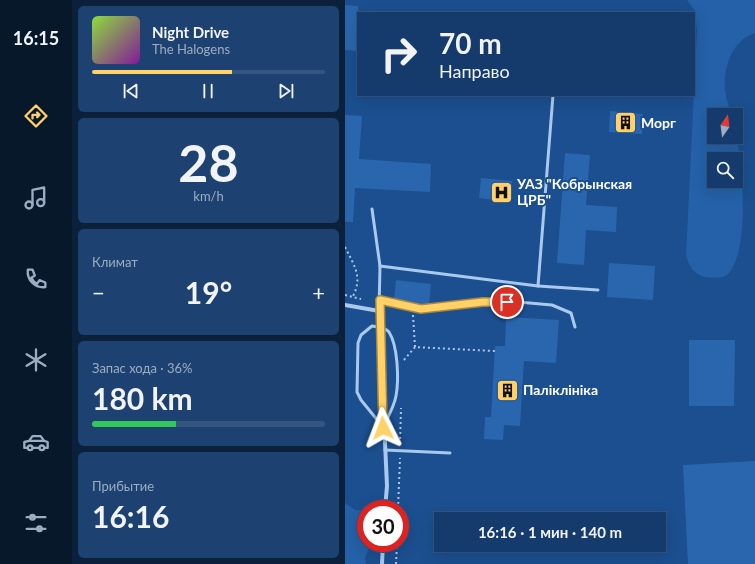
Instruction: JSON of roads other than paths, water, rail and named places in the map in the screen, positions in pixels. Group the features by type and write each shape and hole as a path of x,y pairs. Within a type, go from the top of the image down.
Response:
{"street":[{"path":"345,305 379,311 383,428 387,486 386,500"},
{"path":"382,564 383,552"}],"lane":[{"path":"538,286 553,96"},
{"path":"372,209 380,266 379,311"},
{"path":"380,266 538,286 598,290"},
{"path":"380,302 421,309 483,302 518,302 551,306 571,313 575,327"},
{"path":"372,326 380,327 389,332 397,361 396,396 383,428 361,400 357,392 358,343 361,335 366,330 372,326"},
{"path":"385,450 450,454"}],"place":[{"name":"Морг","path":"626,123"},
{"name":"УАЗ \"Кобрынская ЦРБ\"","path":"502,192"},
{"name":"Паліклініка","path":"507,390"}]}
